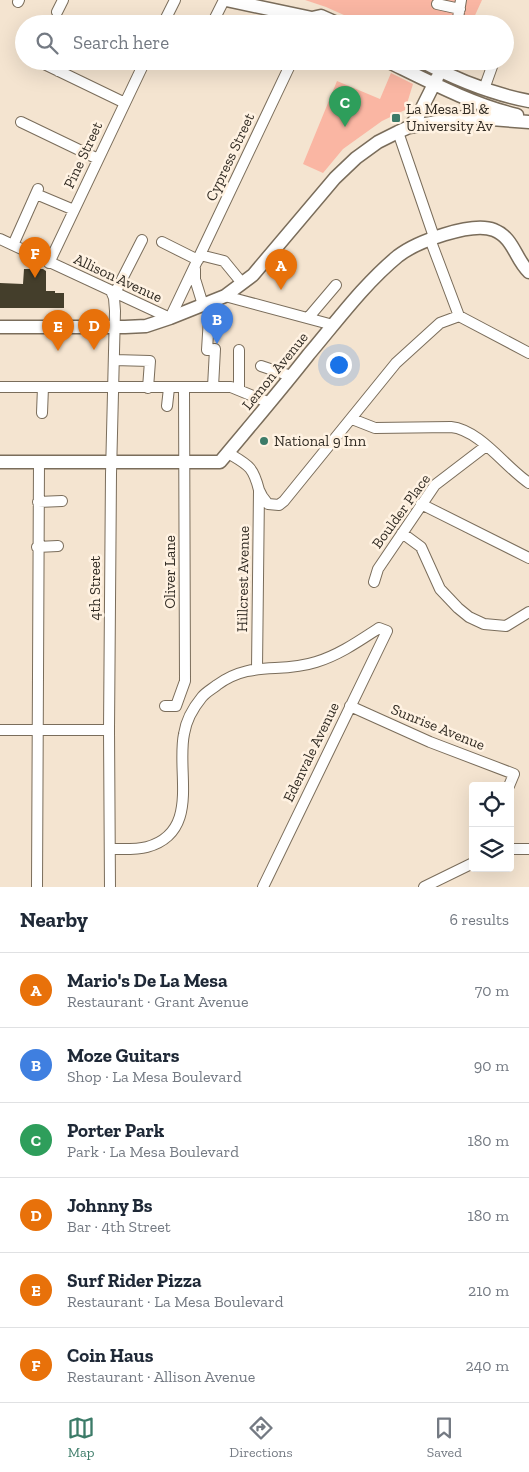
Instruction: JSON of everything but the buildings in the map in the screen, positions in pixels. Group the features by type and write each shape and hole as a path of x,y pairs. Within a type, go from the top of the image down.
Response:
{"main road":[{"path":"227,0 275,5 297,15"},
{"path":"405,70 500,111 529,118"},
{"path":"0,327 114,328 146,326 225,296 253,275 335,178 356,158 378,142 403,129 417,118 440,70"},
{"path":"449,70 484,89 504,96 529,101"},
{"path":"403,129 466,117 529,122"},
{"name":"Lemon Avenue","path":"0,462 220,462 333,324 367,286 399,256 432,238 474,227 492,229 507,238 521,264 529,272"}],"street":[{"path":"57,12 62,0"},
{"path":"168,15 175,0"},
{"path":"218,15 227,0"},
{"path":"437,4 460,4"},
{"path":"67,70 125,103"},
{"name":"Pine Street","path":"49,263 141,70"},
{"name":"Cypress Street","path":"170,318 288,70"},
{"path":"484,89 491,70"},
{"path":"21,122 98,159"},
{"path":"403,129 432,238 459,316 528,351"},
{"path":"13,245 37,191 74,210"},
{"name":"Allison Avenue","path":"0,239 170,318"},
{"path":"113,292 142,240"},
{"path":"162,242 198,260 224,261 242,283"},
{"path":"198,260 195,279 206,303 207,350 216,349 213,387"},
{"path":"308,318 336,285"},
{"name":"4th Street","path":"110,887 109,730 111,462 114,388 113,292"},
{"path":"225,296 333,324"},
{"name":"Hillcrest Avenue","path":"228,452 249,467 255,474 259,490 268,504 282,503 396,363 440,323 459,316"},
{"path":"238,350 239,390"},
{"path":"114,360 150,361 148,388"},
{"path":"261,366 292,376"},
{"path":"0,387 231,387 270,403"},
{"path":"42,413 43,387"},
{"name":"Oliver Lane","path":"165,706 176,706 185,681 184,387"},
{"path":"167,406 169,388"},
{"path":"352,419 375,428 457,428 474,434 529,482"},
{"name":"Boulder Place","path":"374,582 378,568 435,485 486,446"},
{"path":"38,887 37,547 39,462"},
{"name":"Hillcrest Avenue","path":"257,669 259,490"},
{"path":"38,502 62,501"},
{"path":"421,504 529,558"},
{"path":"402,533 421,547 440,588 469,617 484,624 506,626 529,612"},
{"path":"37,547 58,546"},
{"name":"Edenvale Avenue","path":"257,669 287,668 315,662 343,651 380,628 387,631 263,887"},
{"path":"110,849 147,847 159,842 170,834 178,822 182,809 183,734 191,711 204,695 228,677 246,670 257,669"},
{"name":"Sunrise Avenue","path":"350,706 430,742 514,774 511,782"},
{"path":"0,730 109,730"},
{"path":"514,849 529,849"},
{"path":"424,887 469,865"}],"shaded area":[{"path":"305,0 482,0 475,15 344,15"},
{"path":"391,73 413,84 405,110 382,121 343,149 323,173 303,164 337,81 380,99"}],"place":[{"name":"La Mesa Bl & University Av","path":"396,118"},
{"name":"Porter Park","path":"345,127"},
{"name":"Coin Haus","path":"35,278"},
{"name":"Mario's De La Mesa","path":"281,290"},
{"name":"Moze Guitars","path":"217,344"},
{"name":"Johnny Bs","path":"94,350"},
{"name":"Surf Rider Pizza","path":"58,351"},
{"name":"National 9 Inn","path":"264,441"}]}
